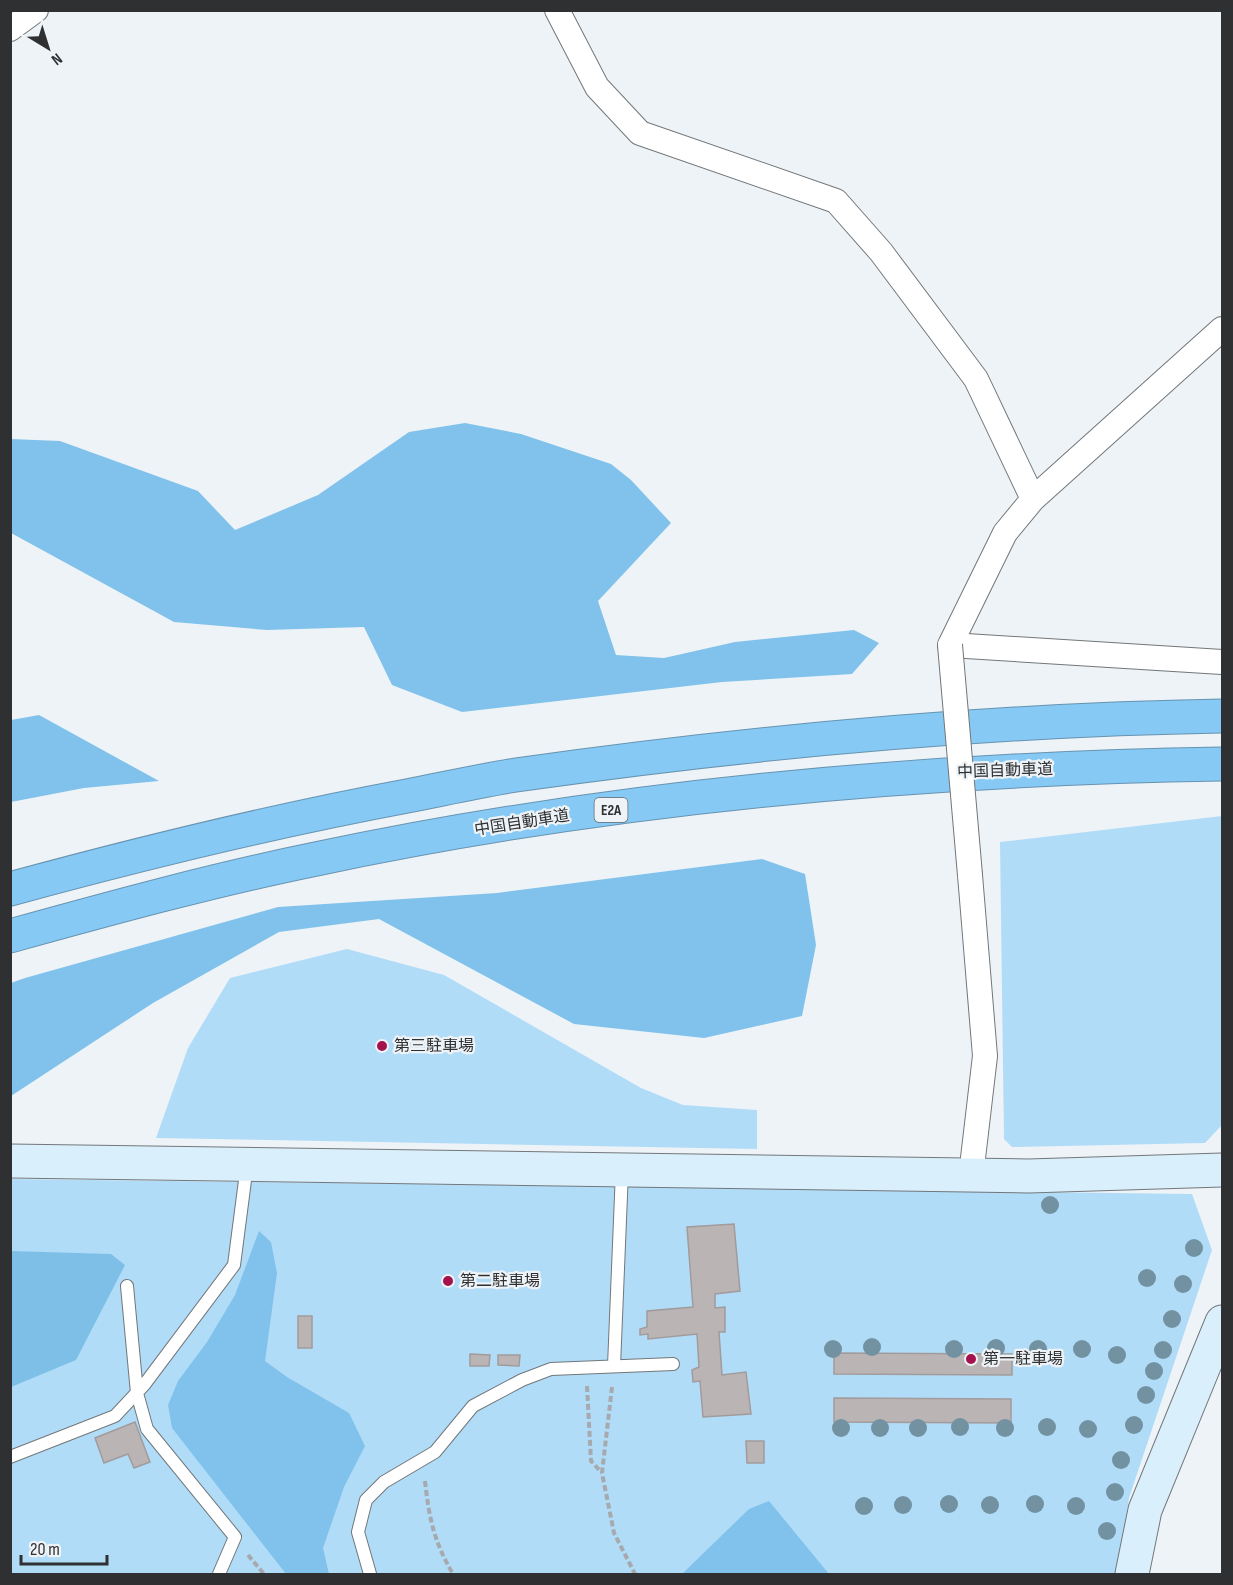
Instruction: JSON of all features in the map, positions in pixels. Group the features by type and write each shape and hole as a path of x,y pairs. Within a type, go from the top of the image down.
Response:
{"highway":[{"path":"10,889 295,817 514,776 732,749 927,729 1222,716"},
{"name":"中国自動車道","path":"10,936 315,859 520,821 745,793 928,774 1222,764"}],"street":[{"path":"10,29 36,10"},
{"path":"557,10 597,87 640,133 836,201 881,252 976,379 1033,499"},
{"path":"971,1175 985,1056 950,645 1005,533 1033,499 1222,328"},
{"path":"950,645 1222,662"},
{"path":"10,1161 971,1175 1222,1170"},
{"path":"1132,1575 1145,1510 1222,1322"}],"lane":[{"path":"10,1457 115,1416 137,1393 234,1265 247,1164"},
{"path":"614,1366 622,1170"},
{"path":"127,1286 137,1393 147,1429 235,1537 219,1575"},
{"path":"370,1575 358,1532 366,1500 384,1482 435,1452 473,1406 522,1380 550,1369 673,1364"}],"path":[{"path":"614,1366 602,1473 614,1533 635,1575"},
{"path":"586,1367 591,1461 602,1473"},
{"path":"423,1459 432,1528 437,1548 453,1575"}],"shaded area":[{"path":"465,423 521,434 611,464 631,480 671,523 598,601 616,655 664,658 735,642 854,630 879,643 852,674 722,682 462,712 392,685 364,627 267,630 174,622 11,533 11,439 60,441 198,491 235,530 318,495 409,432"},
{"path":"39,715 159,781 84,788 11,802 11,720"},
{"path":"1222,816 1222,1125 1205,1143 1012,1147 1004,1139 1000,842"},
{"path":"762,859 805,874 816,945 802,1016 704,1038 574,1024 379,919 279,932 153,1003 11,1096 11,983 25,978 278,907 497,893"},
{"name":"第三駐車場","path":"347,949 444,975 641,1088 683,1105 757,1110 757,1149 156,1138 188,1048 230,978"},
{"path":"11,1179 1192,1194 1212,1250 1129,1498 1118,1574 11,1574"},
{"path":"259,1231 271,1242 277,1273 265,1361 287,1377 349,1413 365,1446 344,1487 323,1548 329,1574 286,1574 172,1428 168,1405 178,1381 207,1342 235,1295"},
{"path":"11,1251 111,1254 125,1265 76,1360 11,1387"},
{"path":"769,1501 829,1574 682,1574 749,1509"}],"building":[{"path":"734,1224 740,1291 715,1294 715,1308 725,1307 725,1332 719,1332 722,1375 746,1372 751,1414 703,1417 700,1381 693,1382 692,1370 699,1367 697,1334 648,1339 648,1334 640,1335 640,1329 647,1327 647,1311 693,1307 687,1227"},
{"path":"298,1316 312,1316 312,1348 298,1348"},
{"path":"834,1353 1012,1354 1012,1375 834,1374"},
{"path":"470,1354 490,1355 489,1366 470,1366"},
{"path":"498,1355 520,1355 519,1366 498,1365"},
{"path":"834,1398 1011,1399 1011,1423 834,1422"},
{"path":"135,1422 150,1462 134,1468 128,1454 104,1463 95,1438"},
{"path":"746,1441 764,1441 764,1463 747,1463"}],"place":[{"name":"第三駐車場","path":"382,1046"},
{"name":"第二駐車場","path":"448,1281"},
{"name":"第一駐車場","path":"971,1359"}]}
